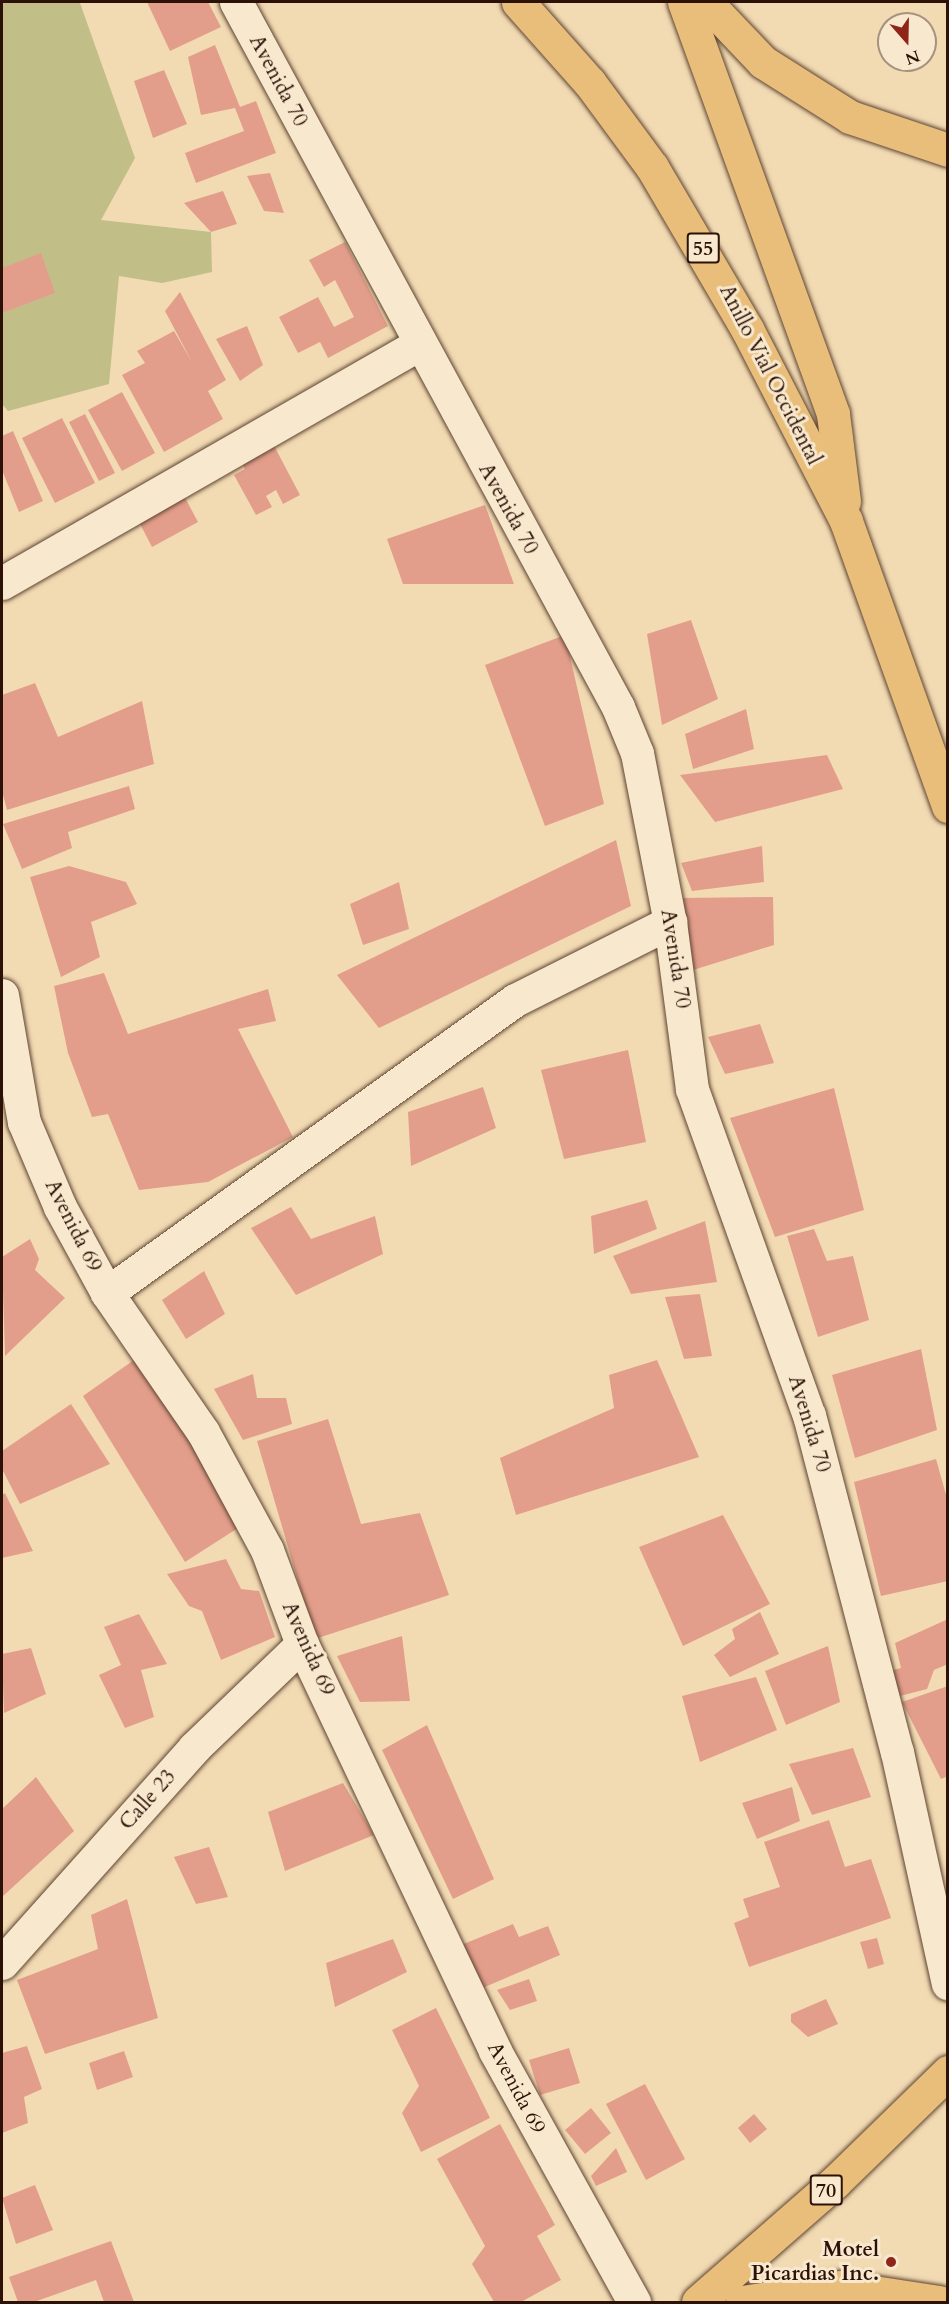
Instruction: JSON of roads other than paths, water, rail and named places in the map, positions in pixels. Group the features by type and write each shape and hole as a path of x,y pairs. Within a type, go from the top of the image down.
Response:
{"main road":[{"name":"Anillo Vial Occidental","path":"518,2 590,83 698,239 846,521 948,806"},
{"name":"Anillo Vial Occidental","path":"684,2 833,414 846,521"},
{"path":"706,2 763,62 850,117 948,150"},
{"name":"70","path":"698,2302 835,2182 948,2072"},
{"path":"742,2302 841,2287 939,2302"}],"street":[{"name":"Avenida 70","path":"236,2 417,345 618,707 637,753 670,922 692,1089 809,1415 894,1740 948,1983"},
{"path":"2,584 417,345"},
{"path":"107,1293 515,1000 670,922"},
{"name":"Avenida 69","path":"2,995 24,1122 60,1207 107,1293 203,1432 267,1550 302,1644 495,2051 634,2302"},
{"name":"Calle 23","path":"2,1963 194,1748 302,1644"}],"place":[{"name":"Motel Picardias Inc.","path":"891,2262"}]}
